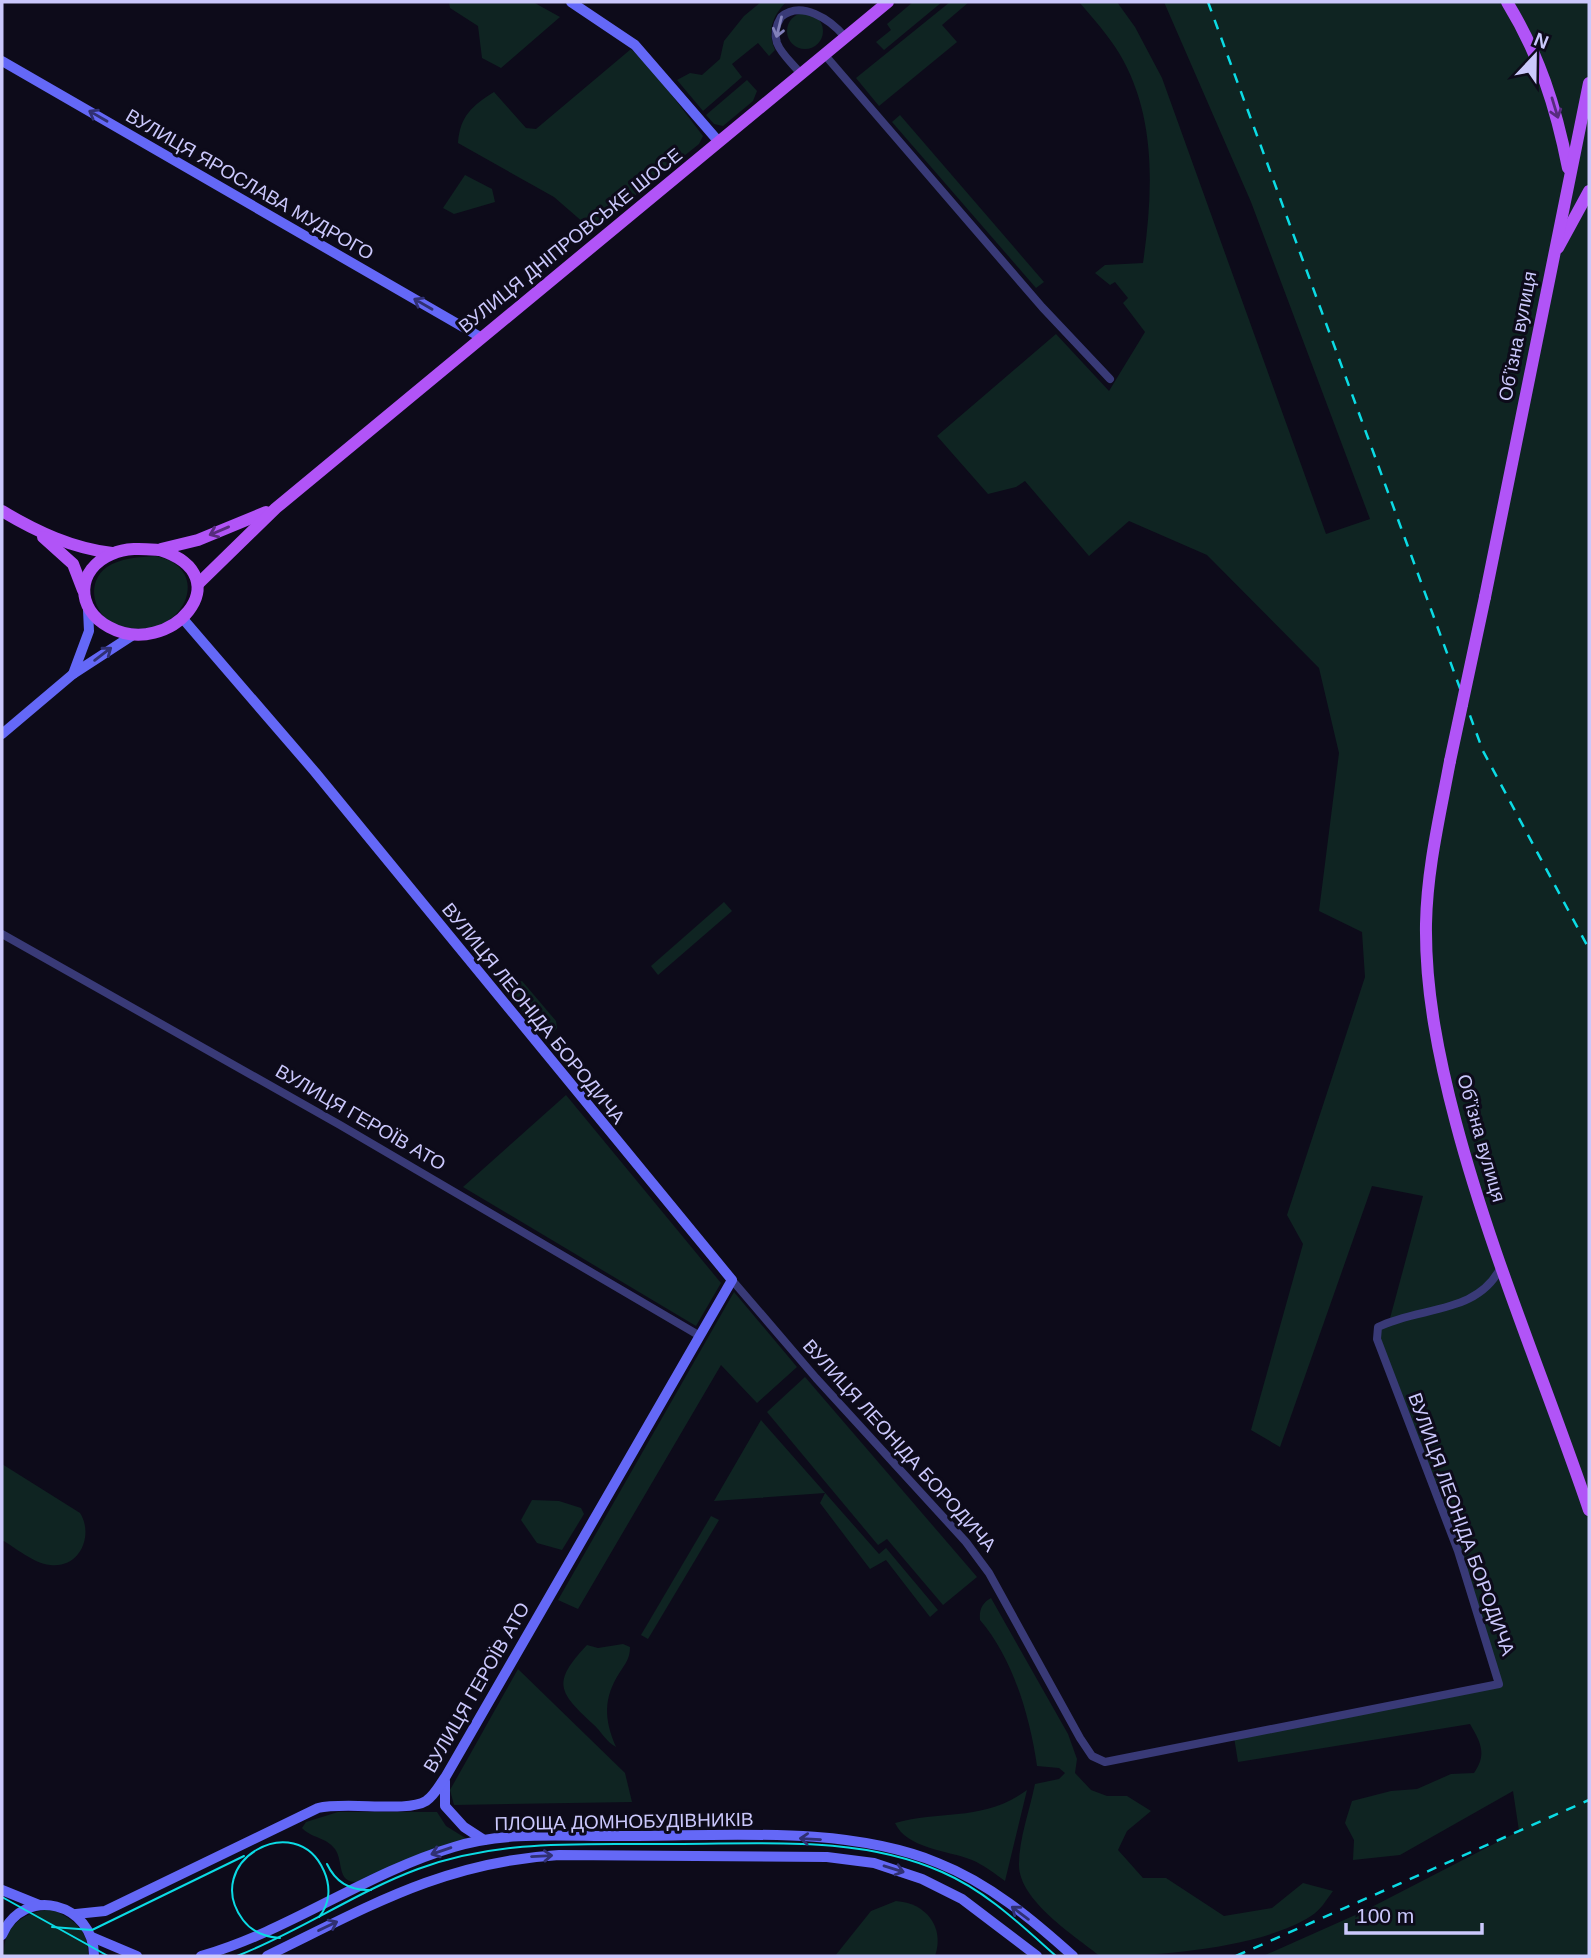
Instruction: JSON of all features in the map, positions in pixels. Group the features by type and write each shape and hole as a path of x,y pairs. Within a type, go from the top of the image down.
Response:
{"main road":[{"name":"ВУЛИЦЯ ДНІПРОВСЬКЕ ШОСЕ","path":"276,508 888,2"},
{"path":"1507,2 1530,42 1547,82 1569,175"},
{"name":"Обʼїзна вулиця","path":"1589,83 1450,761 1429,877 1427,966 1440,1064 1470,1176 1589,1510"},
{"path":"1551,261 1589,191"},
{"path":"37,532 76,546 113,553 160,550 198,540 276,508"},
{"path":"2,511 37,532 73,564 81,578 88,610 106,626 133,635 167,629 184,620 196,598 198,584 276,508"},
{"path":"160,550 183,560 198,584"},
{"path":"83,592 90,572 113,553"}],"street":[{"path":"571,2 635,44 719,142"},
{"path":"800,73 779,48 776,37 780,19 789,7 801,3 820,9 845,37"},
{"path":"824,54 1042,307 1110,379"},
{"name":"ВУЛИЦЯ ЯРОСЛАВА МУДРОГО","path":"2,61 482,338"},
{"path":"73,674 87,641 88,610"},
{"name":"ВУЛИЦЯ ЛЕОНІДА БОРОДИЧА","path":"184,620 315,772 732,1280 816,1378 966,1542 1009,1607 1092,1756 1105,1762 1499,1684 1458,1551 1377,1339 1378,1327 1389,1322 1455,1305 1485,1291 1501,1267"},
{"path":"2,734 73,674 133,635"},
{"name":"ВУЛИЦЯ ГЕРОЇВ АТО","path":"2,934 340,1125 700,1336"},
{"name":"ВУЛИЦЯ ГЕРОЇВ АТО","path":"76,1914 105,1911 318,1808 336,1803 421,1803 435,1792 732,1280"},
{"path":"446,1776 445,1806 464,1827 484,1840"},
{"name":"ПЛОЩА ДОМНОБУДІВНИКІВ","path":"201,1956 246,1940 421,1858 484,1840 514,1837 777,1837 863,1843 939,1863 993,1892 1073,1956"},
{"name":"ПЛОЩА ДОМНОБУДІВНИКІВ","path":"267,1956 405,1889 464,1868 515,1858 778,1856 852,1859 922,1878 978,1909 1037,1956"},
{"path":"2,1890 39,1905"},
{"path":"3,1927 16,1915 39,1905 52,1904 76,1914 92,1937 94,1956"},
{"path":"92,1937 137,1956"}],"green space":[{"path":"449,2 533,2 560,17 501,68 482,58 478,26 450,8"},
{"path":"761,2 786,2 772,24 771,37 775,50 769,56 758,43 732,64 742,77 703,111 677,80 690,73 702,75 720,59 724,41 744,16"},
{"path":"913,2 942,2 884,50 876,42 891,30 887,24"},
{"path":"950,2 969,2 942,25 957,42 879,106 856,78"},
{"path":"1079,2 1117,2 1135,27 1162,78 1326,534 1370,519 1251,202 1164,2 1589,2 1589,1956 1263,1956 1362,1912 1519,1831 1513,1791 1400,1855 1353,1860 1354,1840 1345,1823 1352,1801 1391,1791 1417,1789 1451,1774 1474,1773 1480,1760 1481,1748 1470,1724 1238,1762 1234,1737 1499,1684 1458,1551 1377,1339 1378,1327 1389,1322 1423,1196 1372,1186 1280,1447 1251,1430 1303,1244 1287,1215 1365,977 1362,932 1319,911 1339,753 1319,668 1207,555 1129,521 1089,556 1025,481 1016,487 988,494 937,436 1056,334 1109,391 1145,332 1123,303 1128,298 1115,282 1110,285 1095,273 1105,265 1143,263 1150,182 1146,129 1131,77 1119,53"},
{"path":"805,13 818,18 823,31 818,44 805,49 792,44 787,31 792,18"},
{"path":"631,49 652,69 703,136 699,144 592,230 554,197 458,143 461,126 468,113 494,92 526,128 536,129"},
{"path":"747,80 757,91 753,101 723,126 714,124 706,115"},
{"path":"900,115 1044,282 1036,288 892,122"},
{"path":"465,175 492,189 495,202 454,214 443,208"},
{"path":"155,556 173,563 184,573 188,586 186,600 178,612 166,622 150,628 127,628 110,622 96,603 96,580 107,567 118,562"},
{"path":"724,902 732,911 658,975 651,966"},
{"path":"522,981 556,1021 557,1028 552,1034 540,1032 510,996 512,984"},
{"path":"566,1095 721,1283 696,1326 463,1187"},
{"path":"734,1292 797,1367 757,1403 721,1365 578,1609 558,1600"},
{"path":"805,1377 977,1577 943,1605 887,1539 878,1545 767,1412"},
{"path":"761,1420 879,1554 886,1548 938,1610 930,1617 886,1560 870,1569 820,1503 825,1493 714,1501"},
{"path":"2,1464 80,1513 84,1522 85,1540 82,1549 69,1562 60,1565 44,1564 2,1540"},
{"path":"532,1500 559,1501 581,1508 584,1514 562,1550 537,1543 521,1520"},
{"path":"711,1516 719,1520 648,1639 641,1635"},
{"path":"991,1598 1068,1734 1077,1759 1075,1773 1091,1790 1107,1796 1127,1796 1151,1811 1127,1831 1118,1850 1143,1878 1166,1878 1224,1916 1272,1908 1303,1883 1333,1891 1323,1905 1311,1916 1290,1927 1238,1943 1180,1952 1124,1956 1100,1956 1050,1916 1028,1891 1021,1877 1019,1854 1035,1784 1059,1779 1065,1773 1059,1768 1037,1766 1025,1708 1011,1670 992,1635 980,1620 982,1607"},
{"path":"623,1644 630,1647 629,1654 614,1682 607,1709 609,1727 616,1747 573,1704 564,1687 564,1678 587,1645 598,1648"},
{"path":"518,1669 625,1773 632,1802 454,1805 450,1790"},
{"path":"1027,1790 1005,1881 972,1860 918,1843 901,1832 895,1823 995,1807"},
{"path":"338,1812 437,1812 446,1826 467,1839 432,1849 358,1882 351,1881 343,1875 335,1849 302,1828 306,1822"},
{"path":"896,1901 916,1906 931,1918 937,1935 935,1956 835,1956 871,1911"},
{"path":"51,1909 73,1921 83,1932 88,1956 4,1956 7,1936 17,1922 32,1913"}],"tram line":[{"path":"280,1938 264,1935 250,1928 233,1899 234,1879 242,1862 257,1850 275,1843 293,1843 311,1852 324,1871 328,1883 327,1901 319,1917"},
{"path":"237,1956 283,1936 395,1878 449,1859 481,1852 577,1844 776,1843 878,1852 942,1872 988,1899 1056,1956"},
{"path":"52,1927 92,1930 244,1856"},
{"path":"327,1864 344,1884 371,1890"},
{"path":"2,1897 108,1956"}],"railway":[{"path":"1208,2 1483,751 1589,949"},
{"path":"1236,1956 1589,1800"}]}
